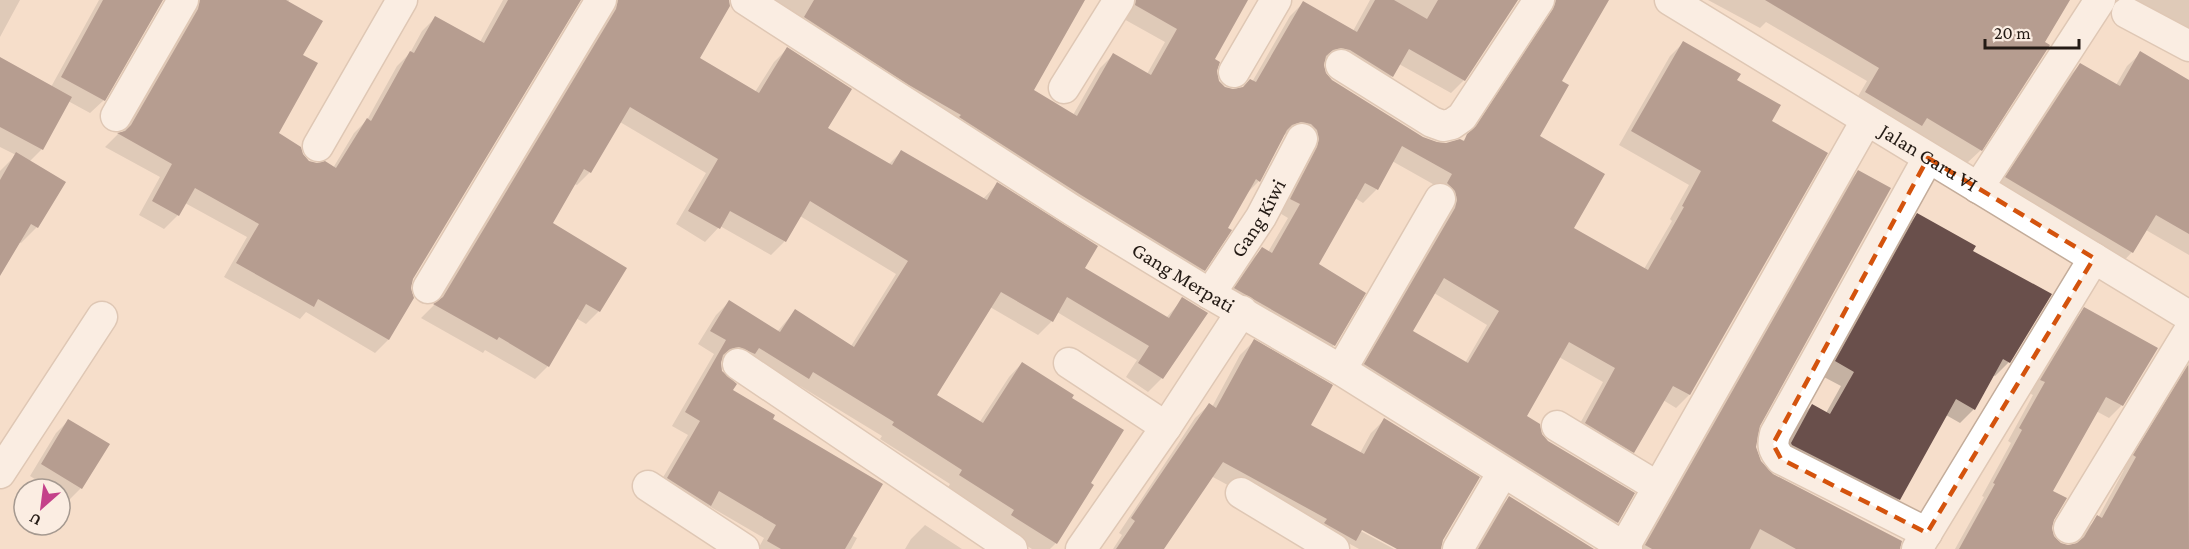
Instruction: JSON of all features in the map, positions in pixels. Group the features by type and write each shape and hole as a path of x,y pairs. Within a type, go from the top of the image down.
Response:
{"street":[{"path":"116,116 183,0"},
{"path":"318,146 402,0"},
{"path":"428,288 601,0"},
{"name":"Gang Merpati","path":"746,0 1072,210 1341,370 1625,548"},
{"path":"1064,88 1119,0"},
{"path":"1234,72 1276,0"},
{"path":"1341,65 1432,123 1443,126 1452,124 1462,117 1539,0"},
{"name":"Jalan Garu VI","path":"1670,0 2189,316"},
{"path":"1978,188 2096,2"},
{"path":"2127,14 2189,46"},
{"path":"1625,548 1866,121"},
{"name":"Gang Kiwi","path":"1210,294 1261,217 1302,139"},
{"path":"1928,158 1775,434 1774,452 1781,459 1922,541 2094,258"},
{"path":"1341,370 1440,199"},
{"path":"1081,549 1166,427 1242,311"},
{"path":"0,473 102,316"},
{"path":"2069,528 2189,331"},
{"path":"1069,363 1166,427"},
{"path":"738,364 1012,549"},
{"path":"1557,426 1658,487"},
{"path":"1458,549 1503,472"},
{"path":"648,486 744,549"},
{"path":"1241,493 1334,549"}],"highlighted area":[{"path":"1928,158 2094,258 1927,533 1781,459 1773,444"}],"building":[{"path":"103,0 163,0 105,101 61,77"},
{"path":"200,0 286,0 323,21 303,55 318,63 279,133 301,147 309,161 317,163 325,161 336,168 367,118 371,121 410,51 414,53 435,16 484,43 508,0 581,0 413,279 411,288 414,298 389,340 318,299 314,307 236,263 259,224 195,188 179,216 152,201 172,164 117,133 125,131 131,125 198,9"},
{"path":"618,0 729,0 730,6 700,58 759,93 787,47 852,89 828,128 892,165 901,150 987,200 997,182 1098,246 1085,268 1169,318 1182,297 1208,313 1163,379 1138,363 1149,346 1067,297 1053,322 1001,292 937,395 983,423 1022,362 1074,395 1072,398 1124,430 1091,483 1094,485 1057,544 1011,515 1014,510 959,475 962,470 892,425 894,422 813,372 809,379 759,348 755,354 739,347 730,349 723,355 722,371 737,384 733,390 775,415 773,419 883,484 845,549 781,549 767,541 776,525 719,491 711,506 667,478 700,421 685,412 726,340 710,331 729,300 780,332 795,309 854,347 908,261 810,201 786,242 730,211 720,229 688,211 718,159 630,107 591,173 584,169 553,223 627,268 600,312 586,304 549,367 499,337 497,340 433,304 443,297 616,9"},
{"path":"814,0 1085,0 1034,90 1077,116 1113,53 1151,75 1177,29 1135,5 1136,0 1248,0 1215,59 1220,62 1217,71 1219,81 1225,87 1233,89 1243,87 1250,79 1256,82 1303,1 1357,32 1375,0 1394,0 1427,19 1438,0 1518,0 1465,81 1409,49 1393,77 1350,50 1341,48 1333,50 1326,56 1324,65 1326,73 1332,80 1423,137 1446,143 1460,139 1464,141 1467,134 1476,126 1553,9 1556,0 1609,0 1562,81 1569,85 1540,136 1605,174 1574,228 1648,270 1684,207 1682,206 1701,171 1631,131 1683,41 1741,74 1737,80 1781,105 1772,121 1828,153 1690,395 1673,386 1634,453 1585,423 1615,368 1569,342 1527,416 1540,424 1542,434 1548,441 1635,493 1618,523 1364,364 1455,208 1457,200 1455,191 1447,183 1452,174 1402,146 1378,190 1365,183 1319,264 1366,293 1335,346 1234,288 1262,247 1272,253 1300,204 1290,199 1317,147 1319,139 1317,130 1311,124 1301,122 1292,125 1287,130 1260,182 1256,179 1228,228 1232,230 1205,271 1081,195 959,117 961,115 909,85 804,17","holes":["1444,278 1499,311 1468,363 1413,331"]},
{"path":"1765,0 2070,0 2045,42 2050,45 1982,151 1927,118 1922,126 1865,92 1879,68"},
{"path":"2140,51 2189,80 2189,234 2156,215 2133,253 2005,177 2080,63 2120,86"},
{"path":"0,57 72,97 43,150 0,127"},
{"path":"16,152 66,182 38,228 31,224 0,276 0,180"},
{"path":"1858,170 1891,188 1760,426 1756,447 1761,461 1773,474 1902,541 1900,549 1796,549 1760,529 1750,549 1652,549 1645,545"},
{"path":"1917,213 1976,246 1973,251 2052,294 2010,363 2003,359 1975,410 1956,399 1900,500 1791,443 1812,404 1830,414 1854,372 1835,361"},
{"path":"2084,307 2158,348 2123,406 2106,397 2053,491 2067,498 2054,520 2052,528 2054,536 2061,543 2068,545 2077,543 2084,537 2097,515 2102,518 2136,457 2133,455 2188,365 2189,549 1959,549 1995,484 1993,483 2022,430 2019,428 2045,382 2040,380"},
{"path":"1254,339 1333,385 1311,425 1364,454 1384,418 1480,477 1443,540 1441,549 1397,549 1362,530 1356,541 1324,523 1327,519 1223,462 1164,549 1116,549 1135,521 1131,518 1209,403 1216,408"},
{"path":"68,419 110,444 82,489 72,483 72,477 62,477 41,464"},
{"path":"1509,496 1594,549 1478,549"}]}
